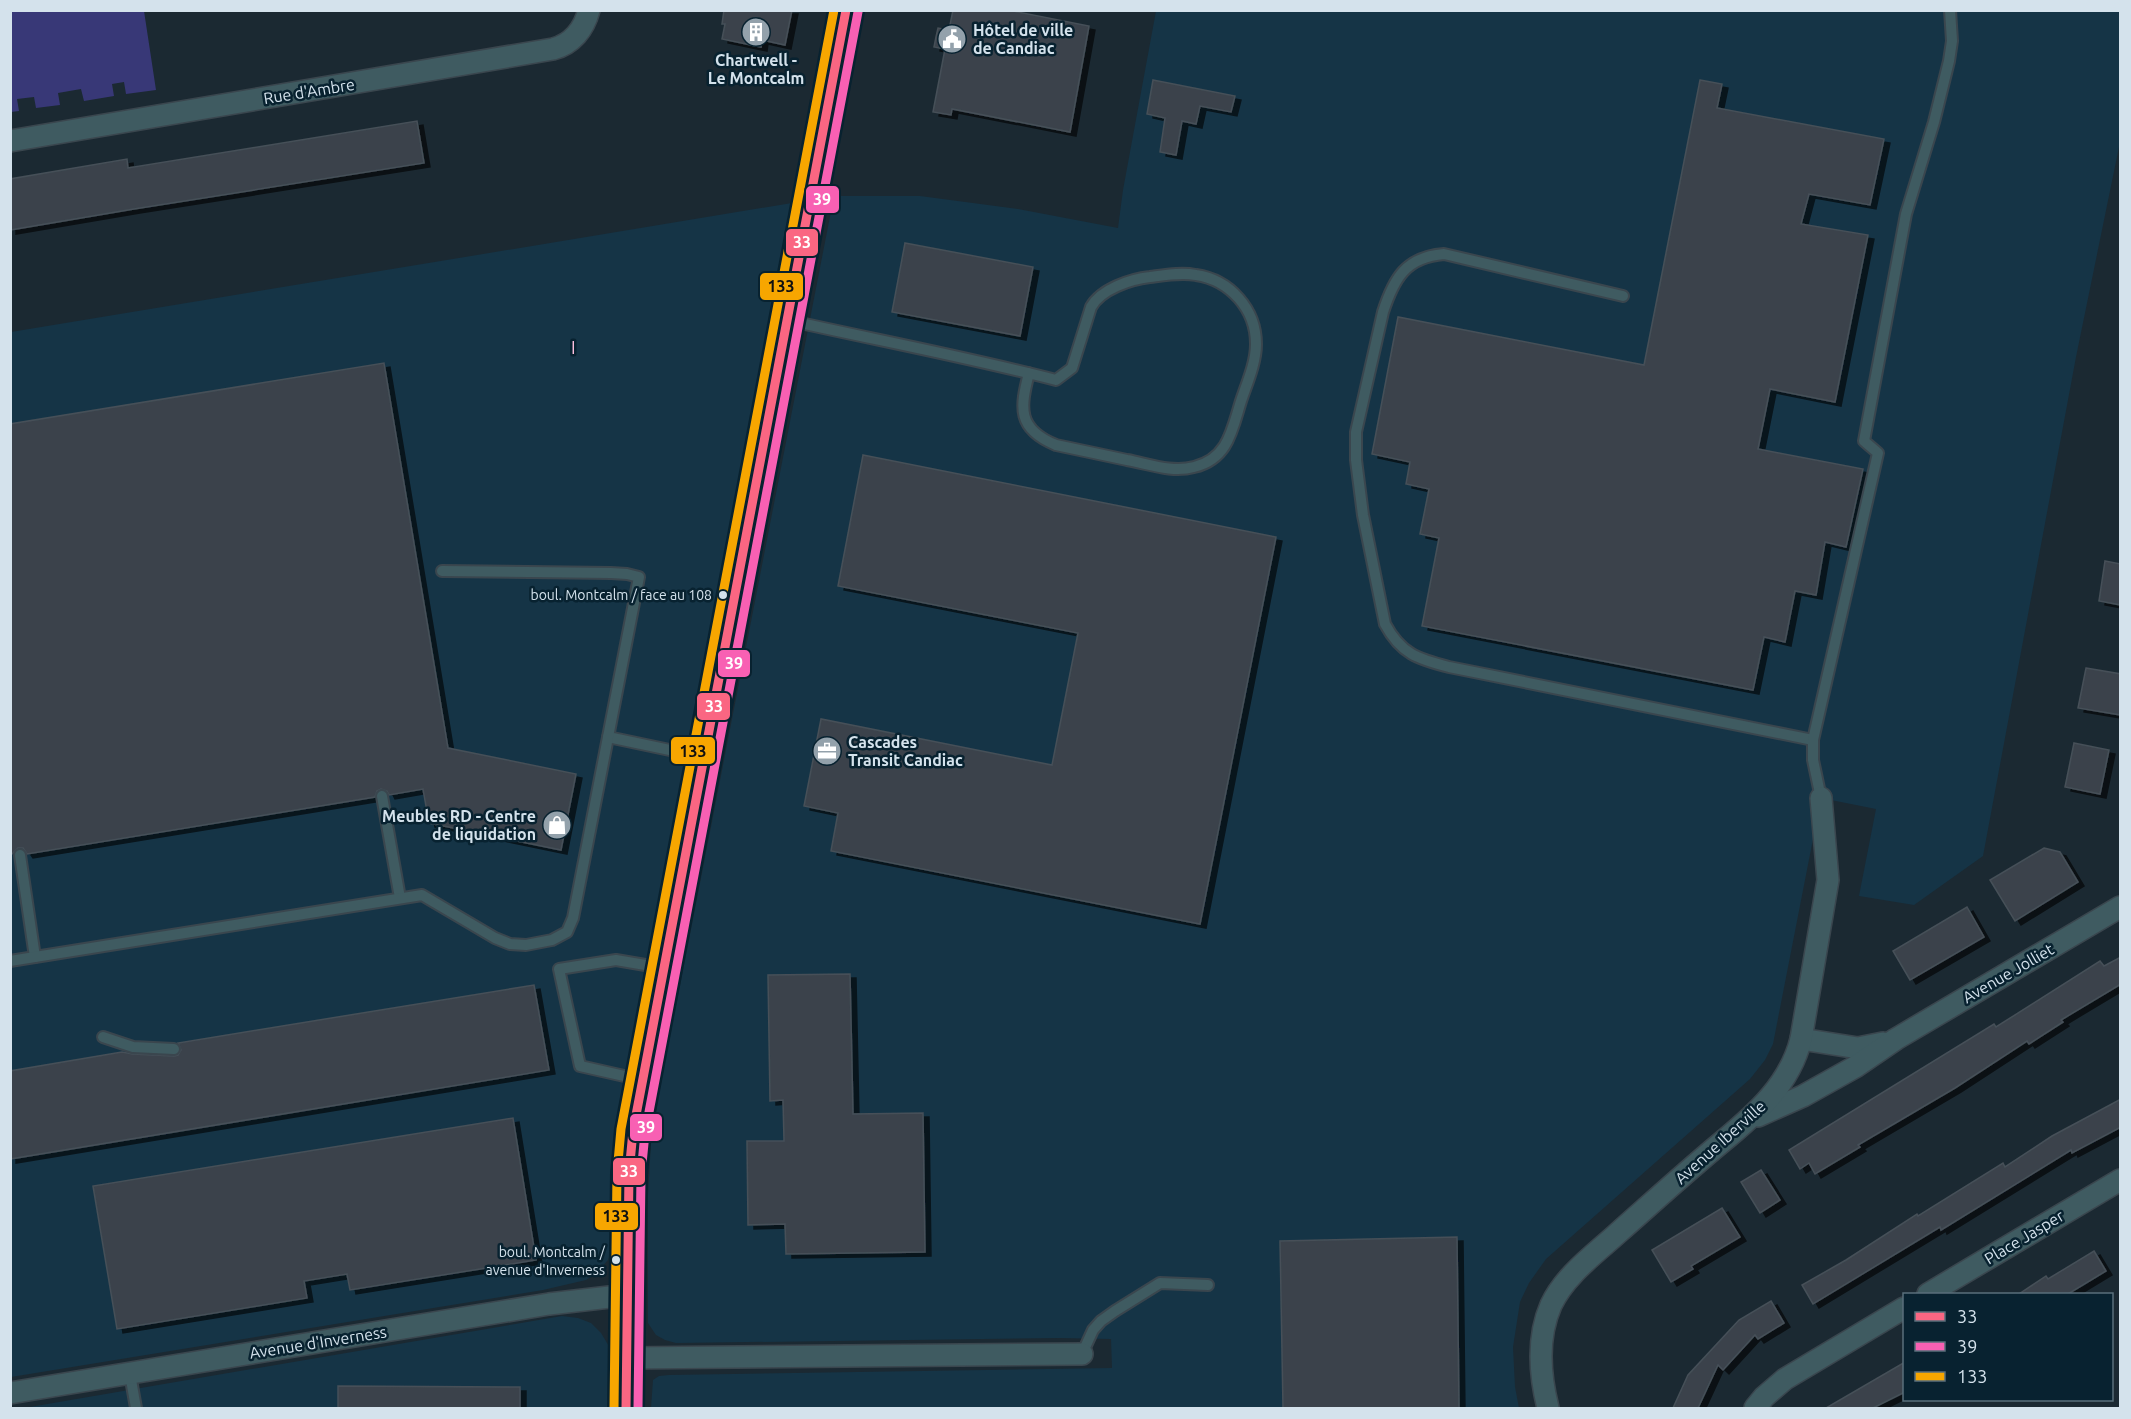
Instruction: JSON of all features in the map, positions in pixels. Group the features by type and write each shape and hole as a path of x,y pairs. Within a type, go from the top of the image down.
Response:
{"street":[{"name":"Rue d'Ambre","path":"10,141 553,49 573,38 584,23 589,10"},
{"path":"626,1408 630,1160 663,968 846,10"},
{"name":"Avenue Iberville","path":"1548,1408 1544,1390 1542,1354 1545,1323 1556,1295 1576,1271 1747,1121 1783,1082 1794,1061 1801,1039 1828,880 1821,798"},
{"name":"Avenue Jolliet","path":"1747,1121 1803,1096 1855,1067 1896,1039 2121,907"},
{"name":"Avenue Jolliet","path":"1801,1039 1858,1048 1896,1039"},
{"name":"Place Jasper","path":"1930,1293 2121,1180"},
{"name":"Avenue d'Inverness","path":"10,1393 549,1304 627,1295"},
{"path":"1755,1408 1785,1379 1903,1309"},
{"path":"626,1358 1082,1354"}],"lane":[{"path":"1821,798 1813,760 1813,740 1878,453 1864,441 1906,214 1934,122 1949,61 1952,41 1950,10"},
{"path":"1623,296 1444,254 1429,255 1413,261 1400,275 1389,293 1383,312 1356,432 1356,460 1363,515 1385,624 1392,637 1404,650 1428,662 1813,740"},
{"path":"787,320 1029,373 1056,380 1072,368 1093,295 1142,278 1196,274 1223,285 1237,294 1245,304 1251,319 1256,344 1251,373 1227,444 1208,463 1192,468 1172,469 1056,445 1044,440 1032,430 1022,409 1029,373"},
{"path":"10,961 422,895 477,928 510,944 540,942 563,935 570,927 573,918 639,577 611,573 442,571"},
{"path":"608,737 703,757"},
{"path":"382,796 400,898"},
{"path":"20,855 35,957"},
{"path":"643,1080 580,1066 559,969 615,960 663,968"},
{"path":"103,1037 133,1047 174,1049"},
{"path":"1082,1354 1088,1337 1101,1321 1160,1283 1208,1284"},
{"path":"130,1374 136,1408"}],"shaded area":[{"path":"11,10 144,11 156,90 126,94 124,82 112,84 114,96 84,101 81,89 58,93 60,105 36,108 34,97 17,99 19,111 11,112"},
{"path":"1156,11 2120,11 2120,142 2076,357 1983,856 1914,905 1859,896 1876,809 1821,798 1773,1044 1765,1060 1750,1079 1546,1259 1529,1283 1520,1302 1513,1347 1515,1387 1519,1408 651,1408 653,1380 659,1376 669,1375 1112,1368 1111,1339 676,1343 665,1340 656,1335 648,1323 648,1195 651,1142 661,1083 834,196 920,196 1018,209 1118,228"},
{"path":"792,203 618,1120 610,1206 612,1247 608,1260 586,1280 543,1290 11,1377 11,332"},
{"path":"562,1316 578,1318 591,1323 601,1333 610,1348 611,1408 24,1408"}],"building":[{"name":"Chartwell - Le Montcalm","path":"724,10 792,10 785,45 762,40 761,47 722,39 725,24 722,24"},
{"path":"953,10 1008,10 1089,26 1070,132 952,109 951,115 933,112 945,49 934,47 938,28 949,30"},
{"path":"1153,80 1235,96 1231,112 1200,106 1196,124 1182,121 1176,155 1160,152 1165,118 1147,114"},
{"path":"1700,80 1722,84 1717,108 1884,139 1870,205 1809,194 1801,224 1868,235 1835,402 1770,389 1758,449 1863,469 1846,547 1825,542 1816,595 1795,591 1785,642 1764,637 1753,690 1422,626 1439,538 1420,534 1429,489 1406,484 1410,462 1372,454 1398,317 1644,365"},
{"path":"417,121 424,163 10,230 10,179 127,159 128,168"},
{"path":"905,243 1033,267 1020,336 892,312"},
{"path":"384,363 448,748 576,774 561,850 429,823 423,789 389,795 387,791 381,789 377,791 375,797 27,854 23,848 18,848 10,856 10,424"},
{"path":"863,455 1276,537 1200,924 831,851 838,813 804,806 821,719 1052,765 1078,633 838,586"},
{"path":"2105,561 2121,564 2121,605 2099,601"},
{"path":"2086,668 2121,674 2121,715 2078,708"},
{"path":"2074,743 2109,750 2100,794 2065,787"},
{"path":"2044,848 2060,852 2078,882 2015,921 1990,880"},
{"path":"1967,907 1984,937 1910,980 1893,951"},
{"path":"2121,957 2121,984 2061,1020 2063,1022 2029,1044 2027,1041 1815,1174 1809,1163 1800,1169 1789,1150 1994,1024 1996,1027 2100,961 2104,966"},
{"path":"850,974 853,1114 923,1113 925,1252 786,1254 785,1224 748,1225 747,1141 784,1141 783,1100 770,1101 768,975"},
{"path":"534,985 549,1070 10,1159 10,1071 122,1052 174,1056 178,1055 181,1050 178,1043"},
{"path":"2121,1099 2121,1127 2072,1153 2071,1150 1941,1230 1940,1227 1813,1304 1802,1285 2003,1163 2005,1167 2052,1136"},
{"path":"513,1118 536,1260 350,1290 347,1274 304,1281 307,1298 117,1329 93,1186"},
{"path":"1761,1170 1780,1200 1760,1213 1741,1182"},
{"path":"1722,1208 1740,1237 1691,1266 1693,1269 1671,1282 1652,1250"},
{"path":"1457,1237 1459,1408 1283,1408 1280,1241"},
{"path":"2094,1251 2106,1271 2070,1293 2020,1293 2046,1276 2048,1279"},
{"path":"1771,1301 1784,1323 1758,1339 1755,1335 1723,1370 1718,1365 1698,1408 1673,1408 1688,1375 1739,1320"},
{"path":"1903,1363 1903,1393 1873,1408 1826,1408"},
{"path":"338,1386 520,1387 520,1408 338,1408"}],"transit line":[{"name":"133","path":"614,1408 617,1173 621,1129 834,10"},
{"name":"33","path":"626,1408 629,1173 633,1131 846,10"},
{"name":"39","path":"638,1408 641,1174 645,1133 858,12"}],"place":[{"name":"Chartwell - Le Montcalm","path":"756,32"},
{"name":"Hôtel de ville de Candiac","path":"952,39"},
{"name":"boul. Montcalm / face au 108","path":"723,595"},
{"name":"Cascades Transit Candiac","path":"827,751"},
{"name":"Meubles RD - Centre de liquidation","path":"557,825"},
{"name":"boul. Montcalm / avenue d'Inverness","path":"616,1260"}],"district":[{"name":"I","path":"574,347"}]}
